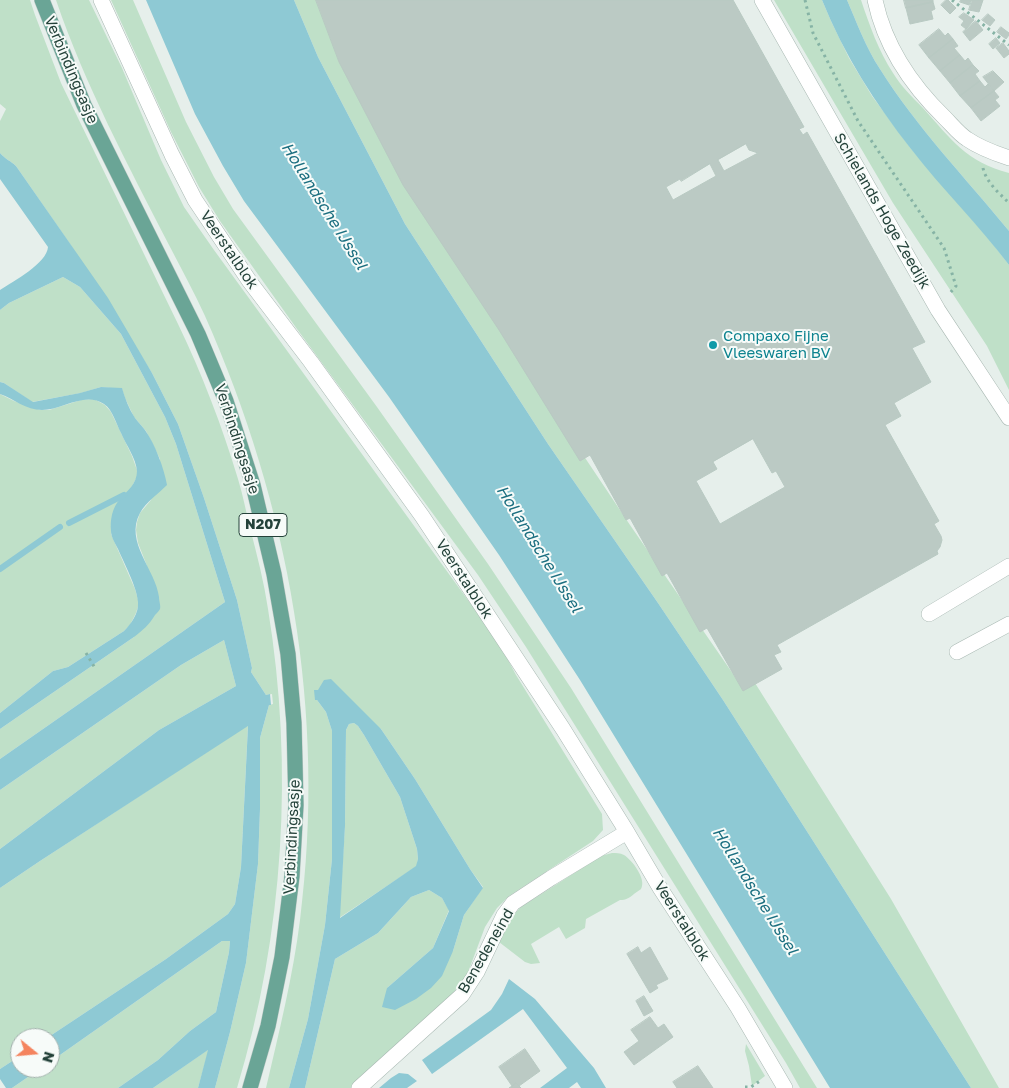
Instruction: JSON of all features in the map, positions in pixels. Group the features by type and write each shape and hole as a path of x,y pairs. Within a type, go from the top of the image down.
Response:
{"main road":[{"name":"Verbindingsasje","path":"42,0 84,105 198,334 226,401 253,484 274,574 288,654 294,723 296,805 292,876 282,957 268,1026 250,1088"}],"street":[{"name":"Veerstalblok","path":"101,0 172,155 195,200 250,282 312,362 422,516 563,728 660,888 738,1008 785,1088"},
{"name":"Schielands Hoge Zeedijk","path":"762,0 938,310 1009,418"},
{"path":"875,0 879,18 901,66 926,100 965,138 986,150 1009,158"},
{"path":"929,614 1009,566"},
{"path":"957,652 1009,624"},
{"name":"Benedeneind","path":"358,1088 462,995 477,972 504,915 513,903 627,832"}],"path":[{"path":"805,0 812,33 858,121 944,248 956,286 938,310"},
{"path":"952,0 1009,45"},
{"path":"986,150 983,171 990,183 1009,203"},
{"path":"86,653 95,668"},
{"path":"745,1087 752,1088"}],"green space":[{"path":"0,0 30,0 61,83 187,343 211,400 232,459 262,579 276,669 281,729 280,850 265,970 253,1030 237,1088 215,1088 246,963 258,864 260,738 269,705 273,704 272,694 266,695 251,672 252,668 237,600 178,424 152,373 70,244 16,166 0,153 0,121 6,109 0,104"},
{"path":"56,0 89,0 122,68 161,160 184,207 499,643 516,675 602,814 603,830 593,841 509,896 497,908 485,927 467,975 447,1001 351,1088 305,1088 335,959 378,933 411,897 429,890 442,898 449,910 433,948 387,988 453,951 464,915 483,887 381,729 318,690 315,690 317,700 326,712 332,731 332,859 325,925 308,1019 289,1088 266,1088 294,962 307,843 308,765 304,688 294,612 279,536 259,461 234,388 201,307 94,94"},
{"path":"111,0 133,0 186,122 214,177 233,209 488,564 571,688 817,1088 800,1088 526,647 478,575 220,221 199,187 171,132"},
{"path":"294,0 323,0 547,401 740,684 755,683 891,899 999,1088 971,1088 723,700 548,444 405,224 318,57"},
{"path":"774,0 822,0 849,58 872,96 912,150 990,240 1009,265 1009,390 987,346 893,203"},
{"path":"847,0 861,0 879,47 893,73 951,139 981,163 1009,173 1009,231 925,132 894,91 870,53"},
{"path":"63,277 80,287 121,334 165,417 176,444 225,602 0,759 0,729 134,637 147,566 138,543 136,530 140,513 151,500 160,459 146,431 134,417 122,389 101,387 81,393 32,402 0,382 0,310 9,303"},
{"path":"0,394 40,410 49,410 81,400 94,399 105,405 111,412 132,456 137,470 137,477 130,490 119,500 111,534 135,589 139,603 130,625 124,631 68,667 53,671 0,713"},
{"path":"224,640 236,686 159,730 0,849 0,790 181,665"},
{"path":"354,723 364,735 400,797 417,849 418,859 417,866 339,918 345,826 346,730 349,724"},
{"path":"248,725 241,867 235,904 228,914 166,959 60,1029 10,1028 10,1062 0,1069 0,888"},
{"path":"620,853 631,861 642,880 640,889 629,898 620,900 586,919 585,928 566,939 559,927 531,944 540,963 531,964 525,962 499,942 509,919 521,907 601,856"},
{"path":"222,941 230,941 216,1012 190,1031 158,1060 118,1088 12,1088 26,1078 60,1078 60,1055"},
{"path":"746,1044 765,1076 752,1086 745,1051"},
{"path":"209,1049 198,1088 153,1088"}],"water":[{"name":"Hollandsche IJssel","path":"146,0 294,0 318,57 405,224 548,444 723,700 971,1088 830,1088 580,680 499,555 389,397 244,201 195,114"},
{"path":"822,0 847,0 870,53 894,91 925,132 1009,231 1009,265 923,164 885,114 850,59"},
{"path":"0,153 16,166 108,298 152,373 178,424 204,498 237,600 252,668 251,672 266,695 270,694 271,705 269,705 260,738 258,864 246,963 215,1088 198,1088 208,1050 153,1088 118,1088 158,1060 190,1031 216,1012 230,941 222,941 60,1055 60,1029 166,959 228,914 235,904 241,867 248,726 0,888 0,849 159,730 236,686 224,640 181,665 0,790 0,759 225,602 176,444 165,417 121,334 80,287 63,277 9,303 0,310 0,290 36,265 46,253 48,247 0,179"},
{"path":"0,382 33,402 101,387 122,388 133,415 145,430 156,449 167,485 145,505 136,524 138,545 157,587 159,610 146,627 134,637 0,729 0,713 53,671 68,667 124,631 136,614 138,602 133,582 111,533 111,518 115,506 133,483 137,476 137,471 133,456 110,410 104,404 89,399 50,409 36,410 0,394"},
{"path":"331,679 381,729 415,779 483,888 464,915 453,951 442,976 431,988 416,999 395,1010 382,1007 387,988 433,948 449,911 442,898 429,890 411,897 378,933 335,959 305,1088 289,1088 308,1019 325,925 332,859 332,731 326,712 315,700 314,690 318,690 324,680","holes":["354,723 358,726 400,797 417,849 418,859 416,866 340,918 345,826 346,730 349,724"]},
{"path":"509,979 535,999 594,1068 606,1088 581,1088 577,1082 569,1088 540,1088 567,1068 523,1009 432,1074 422,1060 491,1010"},
{"path":"10,1062 10,1078 26,1078 12,1088 6,1088 0,1079 0,1069"},
{"path":"399,1073 408,1074 417,1081 407,1088 379,1088 391,1078"}],"building":[{"name":"Compaxo Fijne Vleeswaren BV","path":"316,0 733,0 804,127 799,129 803,135 807,132 925,342 912,348 931,382 894,403 901,416 885,425 939,521 934,524 942,540 937,551 938,554 777,645 781,652 774,655 782,669 743,691 707,628 700,632 667,573 662,576 630,518 626,520 590,455 580,461 499,330 403,185 339,62","holes":["746,144 749,150 758,153 724,171 718,160","710,164 716,176 673,200 666,187 680,179 681,181","753,439 772,473 776,471 785,487 720,524 696,481 717,469 713,462"]},
{"path":"904,0 933,0 933,2 906,8"},
{"path":"946,0 956,8 950,14 941,5"},
{"path":"961,0 971,0 969,5 960,2"},
{"path":"972,0 983,0 979,12 969,10"},
{"path":"933,2 935,9 931,11 933,19 910,24 906,8"},
{"path":"964,13 974,20 966,29 961,25 964,21 959,17"},
{"path":"988,14 995,20 990,26 982,20"},
{"path":"976,21 983,30 970,41 963,32"},
{"path":"1001,27 1009,33 1006,39 997,32"},
{"path":"939,29 945,36 948,33 953,39 929,58 919,45"},
{"path":"996,38 1000,43 993,49 989,44"},
{"path":"953,39 958,46 954,48 960,55 940,71 929,58"},
{"path":"1003,43 1009,51 1009,54 1004,58 996,48"},
{"path":"960,55 965,61 968,58 973,65 950,83 940,71"},
{"path":"973,65 979,71 975,74 980,81 960,96 950,83"},
{"path":"993,71 1004,82 994,91 983,77"},
{"path":"980,81 985,87 988,84 994,91 971,108 960,96"},
{"path":"994,91 999,97 995,100 1000,106 981,121 971,108"},
{"path":"638,947 641,953 650,947 668,979 656,985 658,988 650,993 627,954"},
{"path":"644,996 653,1011 644,1016 636,1001"},
{"path":"650,1017 658,1028 664,1024 673,1037 634,1065 624,1052 639,1041 631,1030"},
{"path":"525,1049 540,1071 519,1086 516,1083 512,1086 499,1067"},
{"path":"698,1066 713,1088 677,1088 673,1082"},
{"path":"516,1083 521,1088 509,1088 512,1086"}],"waterway":[{"path":"69,523 124,495"},
{"path":"0,569 60,527"}],"place":[{"name":"Compaxo Fijne Vleeswaren BV","path":"713,345"}]}
